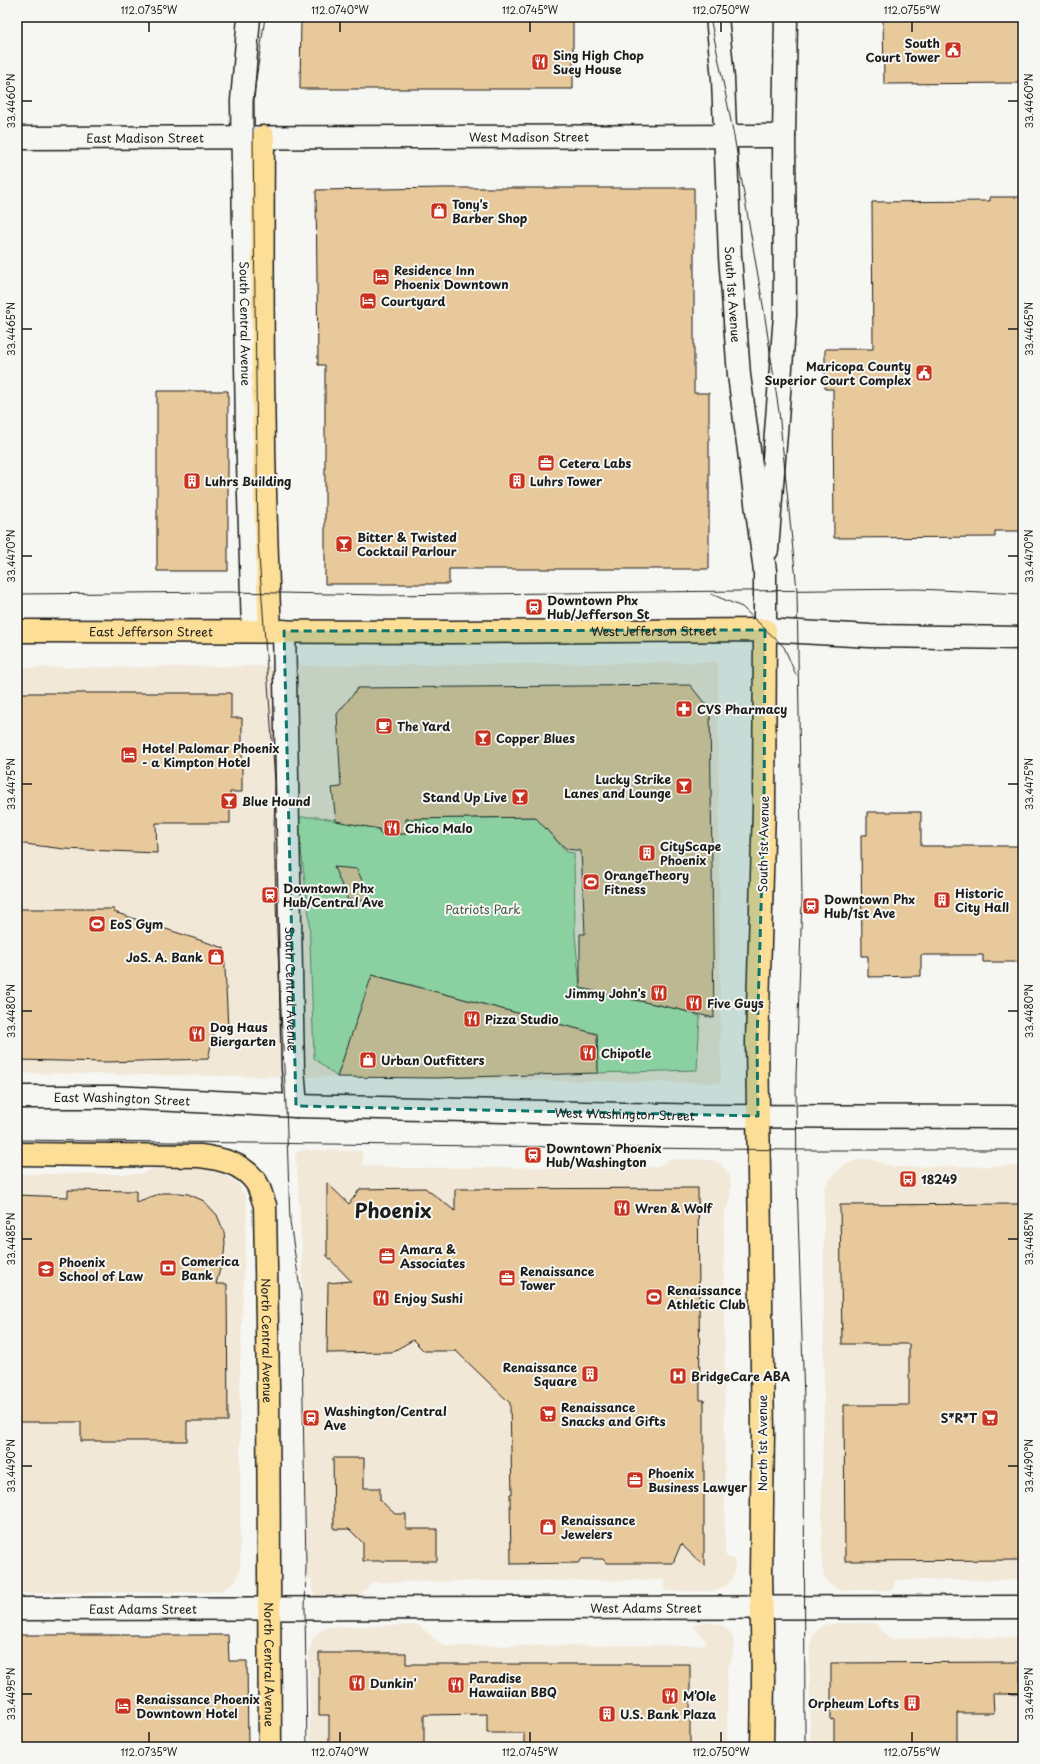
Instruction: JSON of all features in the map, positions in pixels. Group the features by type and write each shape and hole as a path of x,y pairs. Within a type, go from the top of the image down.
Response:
{"main road":[{"path":"260,137 255,377 267,568 269,631"},
{"name":"West Jefferson Street","path":"269,631 463,632 765,630"},
{"name":"South 1st Avenue","path":"758,1116 756,1042 764,808 765,630"},
{"name":"East Jefferson Street","path":"17,631 269,631"},
{"name":"North 1st Avenue","path":"758,1116 763,1433 761,1608 763,1680 762,1747"},
{"name":"North Central Avenue","path":"17,1154 200,1156 217,1158 231,1162 246,1171 256,1182 265,1205 270,1609 270,1747"}],"street":[{"path":"249,17 242,101 260,137"},
{"name":"South 1st Avenue","path":"717,17 726,136 730,256 739,375 765,571"},
{"name":"South 1st Avenue","path":"765,630 765,571 785,315 784,136 786,17"},
{"name":"West Madison Street","path":"260,137 784,136"},
{"name":"East Madison Street","path":"17,138 260,137"},
{"name":"West Jefferson Street","path":"765,630 870,636 1023,638"},
{"name":"South Central Avenue","path":"269,631 285,693 293,1068 296,1106"},
{"name":"East Washington Street","path":"17,1097 112,1097 227,1103"},
{"name":"West Washington Street","path":"227,1103 596,1114 1023,1117"},
{"name":"West Adams Street","path":"270,1609 1023,1607"},
{"name":"East Adams Street","path":"17,1609 270,1609"}],"highlighted area":[{"path":"765,630 764,808 757,1042 758,1116 296,1106 284,631"}],"shaded area":[{"path":"718,662 721,1083 17,1073 17,668"},
{"path":"304,1150 362,1151 363,1165 404,1168 658,1167 670,1159 711,1160 721,1164 729,1175 731,1182 730,1200 724,1215 725,1554 728,1558 735,1559 734,1574 729,1583 723,1588 713,1591 667,1591 664,1589 664,1580 373,1582 358,1596 352,1599 317,1598 312,1590 312,1579 306,1579 302,1255 297,1166 295,1159 297,1152"},
{"path":"868,1159 894,1167 1023,1166 1023,1580 897,1580 895,1581 894,1587 891,1590 840,1590 829,1584 825,1579 822,1566 822,1481 825,1186 835,1173 844,1165 857,1160"},
{"path":"174,1165 212,1170 226,1176 238,1184 245,1195 247,1206 240,1364 240,1570 236,1580 229,1586 219,1591 17,1593 17,1174 141,1174 149,1170"},
{"path":"704,1622 720,1624 729,1631 734,1641 732,1657 727,1670 727,1747 310,1747 309,1652 314,1637 320,1631 329,1627 418,1625 444,1646 704,1645 706,1641 694,1627 695,1624"},
{"path":"838,1623 874,1623 890,1639 1023,1637 1023,1747 810,1747 810,1646 814,1634 819,1629 825,1625"}],"green space":[{"name":"Patriots Park","path":"297,817 318,817 379,829 380,834 406,834 406,819 546,817 546,829 567,852 574,853 575,934 580,988 677,1009 700,1016 697,1070 598,1073 597,1034 373,975 337,1077 314,1058 309,915"}],"building":[{"path":"301,17 573,17 573,89 300,89"},
{"name":"South Court Tower","path":"883,17 1023,17 1023,83 884,84"},
{"path":"445,188 694,188 694,393 709,393 709,569 449,569 449,584 325,584 325,365 318,365 316,190"},
{"name":"Maricopa County Superior Court Complex","path":"990,197 1023,197 1023,531 995,531 995,537 834,538 833,389 825,389 825,349 873,349 872,202 990,201"},
{"name":"Luhrs Building","path":"157,391 228,391 228,571 157,571"},
{"name":"CityScape Phoenix","path":"690,685 710,710 714,1018 580,988 580,934 585,934 581,851 567,849 558,842 535,817 406,819 406,834 380,834 379,829 336,821 332,788 341,787 337,714 358,688"},
{"name":"Hotel Palomar Phoenix - a Kimpton Hotel","path":"17,693 231,693 231,718 242,718 242,792 230,792 230,823 156,823 157,853 64,849 17,843"},
{"name":"Historic City Hall","path":"867,812 921,812 921,846 1023,846 1023,962 983,962 983,955 921,955 921,976 868,977 868,956 862,956 861,835 867,835"},
{"path":"334,867 357,869 371,901 348,900"},
{"path":"17,909 114,909 114,912 224,948 228,1028 215,1027 208,1059 106,1062 17,1060"},
{"path":"372,975 597,1034 598,1073 437,1078 337,1077"},
{"name":"Renaissance Square","path":"327,1183 349,1204 360,1189 425,1188 455,1211 455,1189 698,1188 700,1400 704,1400 704,1566 681,1544 673,1563 606,1563 603,1559 582,1559 578,1563 511,1564 510,1494 512,1494 510,1403 456,1351 424,1351 413,1340 392,1352 327,1353 328,1283 351,1281 327,1256"},
{"path":"68,1190 136,1191 136,1202 162,1193 188,1194 204,1201 217,1215 224,1232 225,1243 224,1254 216,1284 227,1284 228,1421 187,1421 187,1441 81,1441 81,1422 17,1422 17,1195 68,1197"},
{"path":"1023,1204 1023,1560 845,1561 844,1405 909,1405 909,1344 842,1344 840,1205"},
{"path":"333,1458 364,1458 364,1488 380,1488 380,1500 395,1514 406,1514 406,1529 437,1529 437,1561 363,1561 363,1543 349,1529 334,1529"},
{"name":"Renaissance Phoenix Downtown Hotel","path":"17,1635 228,1635 229,1661 247,1661 248,1747 17,1747"},
{"path":"319,1653 406,1653 406,1664 690,1664 690,1747 524,1747 524,1733 487,1733 487,1714 424,1715 424,1747 329,1747 329,1715 319,1715"},
{"name":"Orpheum Lofts","path":"1020,1662 1020,1694 993,1694 994,1713 957,1713 957,1747 834,1747 834,1719 831,1720 831,1663"}],"tram line":[{"path":"265,17 253,101 258,542 275,782 274,832 277,933 286,1106 290,1222 301,1295 306,1566 305,1609 307,1747"},
{"path":"710,17 734,136 764,311 779,412 797,590 802,901 796,1076 797,1183 804,1400 805,1747"},
{"path":"17,594 228,592 382,595 918,589 1023,594"},
{"path":"711,594 742,607 784,647 796,675"},
{"path":"17,1140 797,1150 1023,1150"}],"place":[{"name":"South Court Tower","path":"953,50"},
{"name":"Sing High Chop Suey House","path":"540,62"},
{"name":"Tony's Barber Shop","path":"439,211"},
{"name":"Residence Inn Phoenix Downtown","path":"381,277"},
{"name":"Courtyard","path":"368,301"},
{"name":"Maricopa County Superior Court Complex","path":"924,373"},
{"name":"Cetera Labs","path":"546,463"},
{"name":"Luhrs Building","path":"192,481"},
{"name":"Luhrs Tower","path":"517,481"},
{"name":"Bitter & Twisted Cocktail Parlour","path":"344,544"},
{"name":"Downtown Phx Hub/Jefferson St","path":"534,607"},
{"name":"CVS Pharmacy","path":"684,709"},
{"name":"The Yard","path":"384,726"},
{"name":"Copper Blues","path":"483,738"},
{"name":"Hotel Palomar Phoenix - a Kimpton Hotel","path":"129,755"},
{"name":"Lucky Strike Lanes and Lounge","path":"684,786"},
{"name":"Stand Up Live","path":"520,797"},
{"name":"Blue Hound","path":"229,801"},
{"name":"Chico Malo","path":"392,828"},
{"name":"CityScape Phoenix","path":"647,853"},
{"name":"OrangeTheory Fitness","path":"591,882"},
{"name":"Downtown Phx Hub/Central Ave","path":"270,895"},
{"name":"Historic City Hall","path":"942,900"},
{"name":"Downtown Phx Hub/1st Ave","path":"811,906"},
{"name":"EoS Gym","path":"97,924"},
{"name":"JoS. A. Bank","path":"216,957"},
{"name":"Jimmy John's","path":"659,993"},
{"name":"Five Guys","path":"694,1003"},
{"name":"Pizza Studio","path":"472,1019"},
{"name":"Dog Haus Biergarten","path":"197,1034"},
{"name":"Chipotle","path":"588,1053"},
{"name":"Urban Outfitters","path":"368,1060"},
{"name":"Downtown Phoenix Hub/Washington","path":"533,1155"},
{"name":"18249","path":"908,1179"},
{"name":"Wren & Wolf","path":"622,1208"},
{"name":"Amara & Associates","path":"387,1256"},
{"name":"Comerica Bank","path":"168,1268"},
{"name":"Phoenix School of Law","path":"46,1269"},
{"name":"Renaissance Tower","path":"507,1278"},
{"name":"Renaissance Athletic Club","path":"654,1297"},
{"name":"Enjoy Sushi","path":"381,1298"},
{"name":"Renaissance Square","path":"590,1374"},
{"name":"BridgeCare ABA","path":"678,1376"},
{"name":"Renaissance Snacks and Gifts","path":"548,1414"},
{"name":"Washington/Central Ave","path":"311,1418"},
{"name":"S*R*T","path":"990,1418"},
{"name":"Phoenix Business Lawyer","path":"635,1480"},
{"name":"Renaissance Jewelers","path":"548,1527"},
{"name":"Dunkin'","path":"357,1683"},
{"name":"Paradise Hawaiian BBQ","path":"456,1685"},
{"name":"M’Ole","path":"670,1696"},
{"name":"Orpheum Lofts","path":"912,1703"},
{"name":"Renaissance Phoenix Downtown Hotel","path":"123,1706"},
{"name":"U.S. Bank Plaza","path":"607,1714"}],"district":[{"name":"Phoenix","path":"393,1210"}]}
